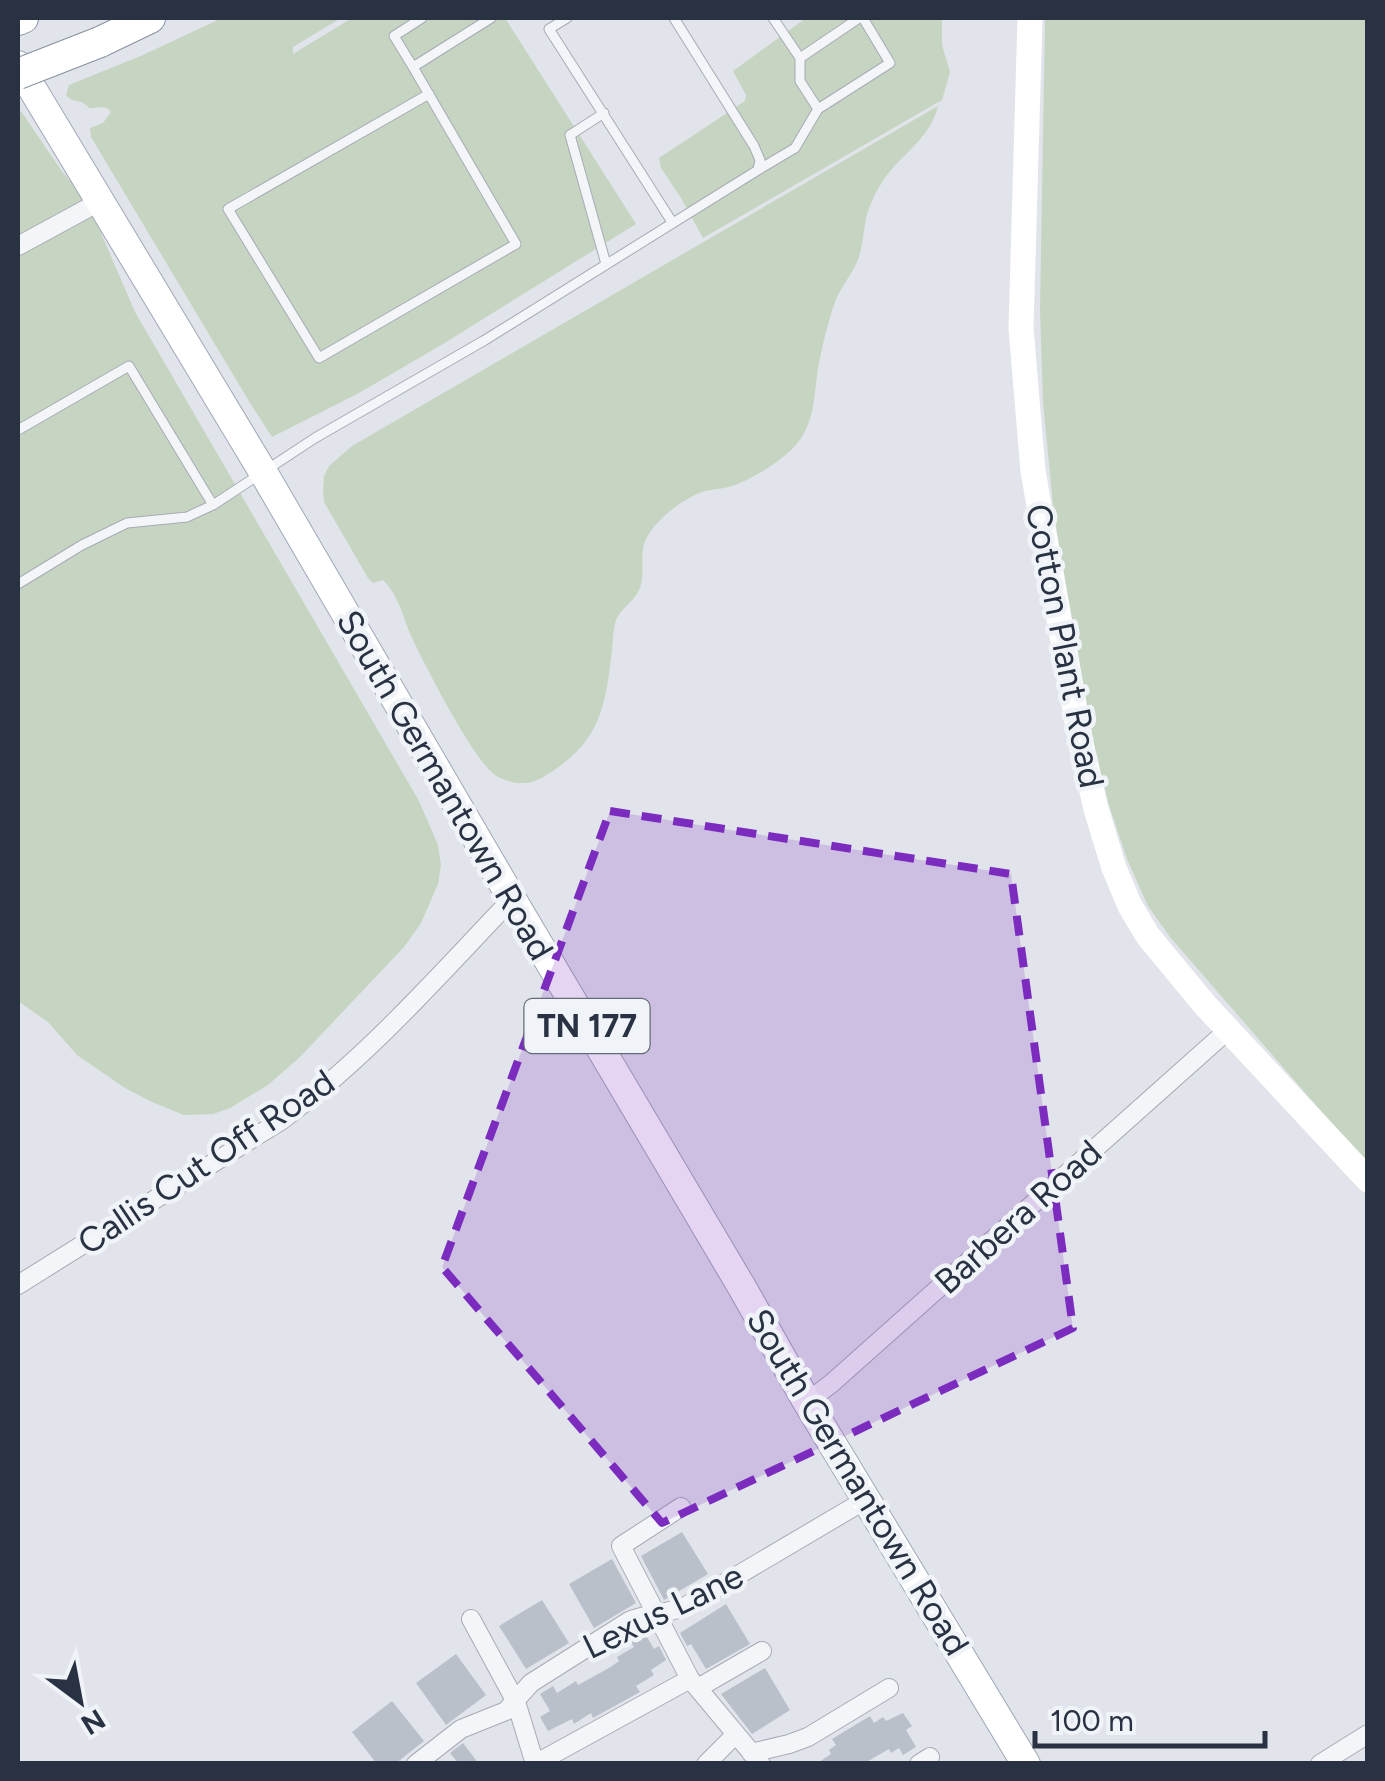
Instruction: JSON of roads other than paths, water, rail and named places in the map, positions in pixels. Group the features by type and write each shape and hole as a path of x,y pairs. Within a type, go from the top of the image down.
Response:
{"highway":[{"path":"18,74 150,18"}],"main road":[{"name":"South Germantown Road","path":"18,64 263,472 807,1402 1026,1764"}],"street":[{"name":"Cotton Plant Road","path":"1030,18 1021,328 1033,471 1081,744 1110,854 1130,906 1170,963 1368,1180"},
{"path":"18,246 98,202"},
{"name":"Callis Cut Off Road","path":"18,1286 282,1120 319,1092 408,1009 512,900"},
{"name":"Barbera Road","path":"807,1402 832,1384 1228,1030"},
{"name":"Lexus Lane","path":"416,1764 461,1729 501,1714 531,1682 639,1616 669,1613 696,1600 867,1499"},
{"path":"681,1507 621,1546 694,1683 756,1758 808,1737 889,1688"},
{"path":"471,1619 516,1702 535,1763 762,1651"},
{"path":"706,1764 736,1734"},
{"path":"1320,1764 1368,1734"}],"lane":[{"path":"422,18 394,36 429,94 516,244 319,358 228,209 429,94"},
{"path":"413,67 490,18"},
{"path":"542,18 672,222"},
{"path":"548,29 567,18"},
{"path":"675,18 754,146 760,160 758,170"},
{"path":"774,18 800,58 800,81 818,110"},
{"path":"18,584 82,545 127,524 187,517 213,505 315,438 485,340 796,148 818,110 890,62 860,18 800,58"},
{"path":"604,113 570,135 606,264"},
{"path":"18,430 129,366 213,505"}]}
